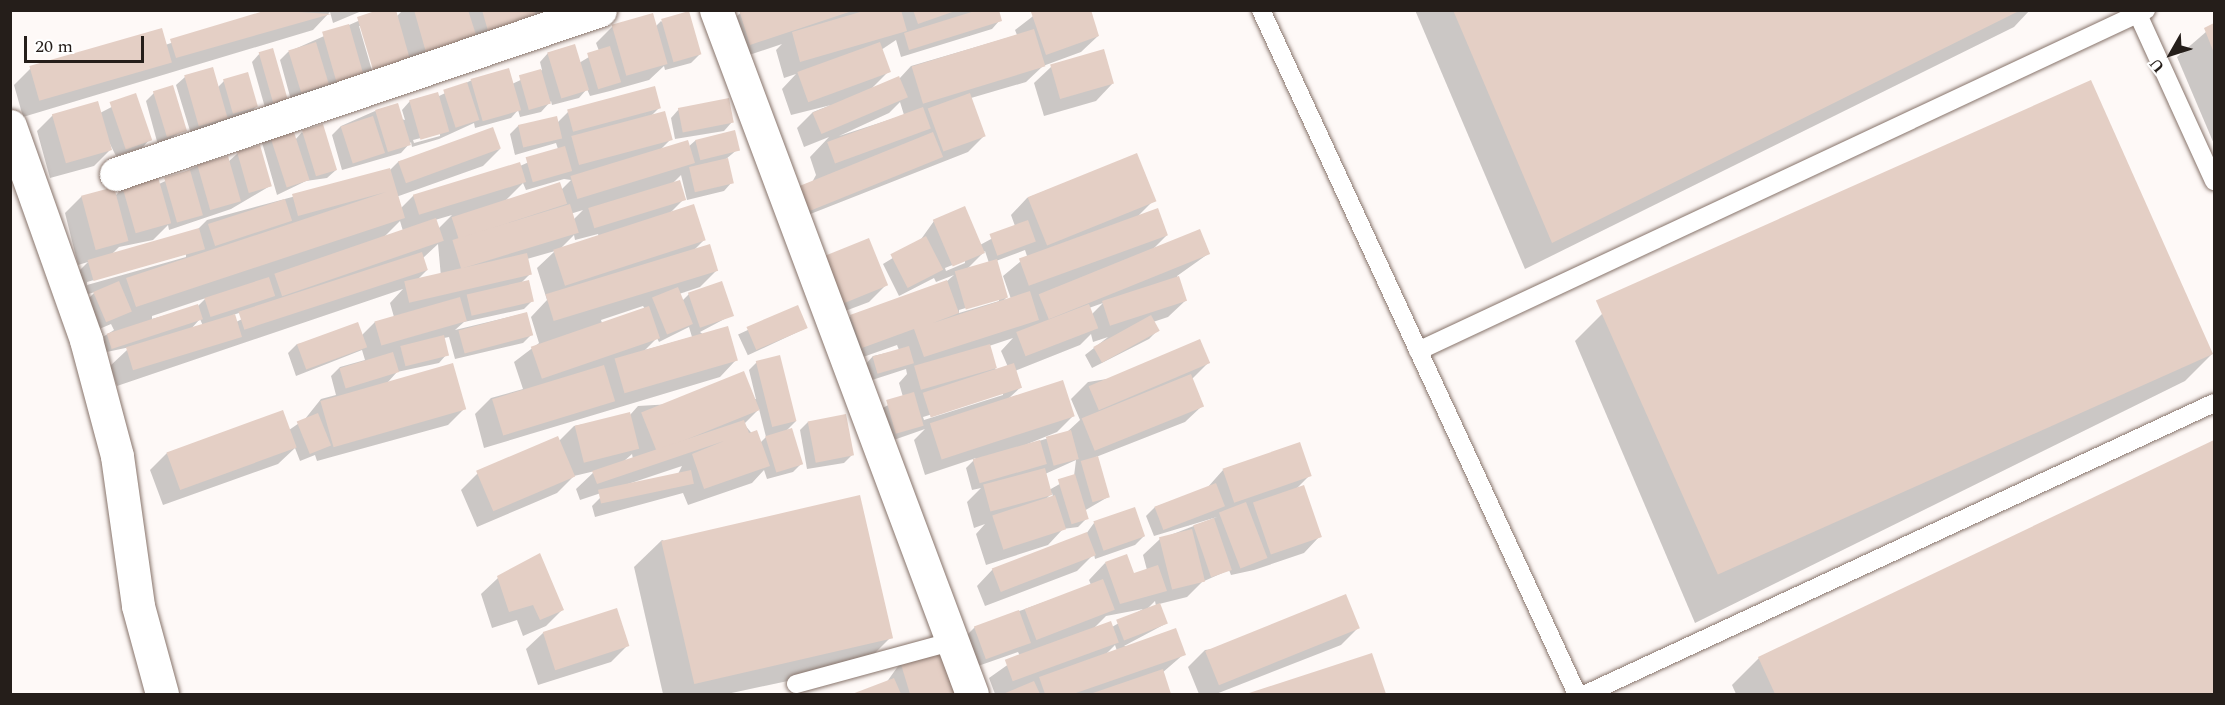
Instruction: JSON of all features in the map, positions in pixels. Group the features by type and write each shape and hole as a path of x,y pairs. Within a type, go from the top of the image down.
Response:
{"street":[{"path":"116,174 600,10"},
{"path":"716,10 972,694"},
{"path":"10,126 89,350 119,467 138,606 162,694"}],"lane":[{"path":"1261,10 1577,694"},
{"path":"1418,351 2140,12 2214,181"},
{"path":"1586,694 2214,403"},
{"path":"796,684 951,642"}],"building":[{"path":"267,10 331,14 176,58 170,39"},
{"path":"378,10 396,10 411,63 374,73 357,17"},
{"path":"414,10 468,10 478,41 427,56"},
{"path":"482,10 534,10 538,24 490,38"},
{"path":"739,10 852,10 852,11 750,45"},
{"path":"867,10 901,10 907,31 800,62 792,32"},
{"path":"913,10 955,10 955,11 918,24"},
{"path":"978,10 999,10 1002,21 909,50 904,33"},
{"path":"1091,10 1099,36 1046,55 1031,12"},
{"path":"1453,10 2021,10 1552,243"},
{"path":"689,11 701,54 674,62 661,19"},
{"path":"653,13 668,64 626,76 612,25"},
{"path":"2214,23 2214,53 2204,28"},
{"path":"349,24 364,75 337,83 322,32"},
{"path":"162,28 172,63 39,101 29,66"},
{"path":"1034,29 1045,66 923,104 912,66"},
{"path":"316,42 329,84 301,93 288,50"},
{"path":"880,42 891,72 808,102 797,72"},
{"path":"575,44 589,90 561,98 547,52"},
{"path":"610,46 621,82 598,89 587,53"},
{"path":"273,48 288,99 273,103 259,52"},
{"path":"1104,49 1114,84 1060,99 1050,64"},
{"path":"213,67 228,118 199,126 184,75"},
{"path":"509,68 521,110 483,121 471,79"},
{"path":"541,69 551,104 529,110 519,75"},
{"path":"248,72 258,107 233,114 223,79"},
{"path":"899,76 908,97 821,134 812,113"},
{"path":"2091,80 2213,354 1718,575 1596,300"},
{"path":"467,82 479,120 456,128 443,90"},
{"path":"173,85 187,131 167,137 153,91"},
{"path":"655,86 661,108 573,132 567,110"},
{"path":"438,92 449,131 420,140 409,100"},
{"path":"136,93 152,140 126,149 110,102"},
{"path":"970,93 986,136 943,152 928,108"},
{"path":"729,98 734,123 683,132 678,108"},
{"path":"98,101 112,150 66,163 52,114"},
{"path":"398,103 411,145 388,152 375,110"},
{"path":"923,107 931,129 835,163 827,142"},
{"path":"665,111 673,140 579,165 571,136"},
{"path":"373,116 385,153 353,164 341,127"},
{"path":"557,116 562,138 523,147 518,125"},
{"path":"291,123 310,180 287,187 268,130"},
{"path":"323,124 337,170 316,176 302,130"},
{"path":"493,127 501,149 406,183 398,162"},
{"path":"735,130 740,150 700,160 695,140"},
{"path":"933,132 943,157 810,211 799,186"},
{"path":"688,140 695,163 577,199 570,176"},
{"path":"260,145 272,186 249,193 237,152"},
{"path":"565,146 572,171 533,182 526,157"},
{"path":"1137,153 1156,201 1047,245 1028,197"},
{"path":"228,156 241,201 210,210 197,165"},
{"path":"728,158 734,183 695,192 689,167"},
{"path":"520,162 526,182 419,215 413,195"},
{"path":"390,168 405,218 136,307 126,278 386,192 298,216 292,194"},
{"path":"190,170 203,215 177,223 164,177"},
{"path":"158,177 171,223 136,233 122,187"},
{"path":"680,180 686,200 594,228 588,208"},
{"path":"560,182 567,204 459,239 452,217"},
{"path":"114,187 128,241 96,250 81,196"},
{"path":"285,199 292,221 215,246 208,224"},
{"path":"570,204 579,233 461,269 452,240"},
{"path":"694,204 706,240 565,286 553,250"},
{"path":"965,206 985,253 953,267 933,220"},
{"path":"1158,208 1168,235 1029,286 1019,259"},
{"path":"436,218 444,241 282,296 274,274"},
{"path":"1028,220 1036,242 997,256 989,234"},
{"path":"199,228 205,249 94,281 87,260"},
{"path":"1200,229 1210,254 1049,319 1039,294"},
{"path":"926,236 943,270 908,288 890,254"},
{"path":"869,238 888,285 843,304 824,256"},
{"path":"710,244 718,271 554,321 546,294"},
{"path":"422,252 428,270 244,330 238,312"},
{"path":"527,253 532,274 409,303 404,281"},
{"path":"997,259 1008,297 966,310 955,271"},
{"path":"1179,276 1187,301 1110,326 1102,301"},
{"path":"269,277 275,296 211,317 204,298"},
{"path":"529,280 534,301 472,316 467,294"},
{"path":"947,280 959,313 933,323 1030,291 1039,320 924,357 914,329 862,348 850,315"},
{"path":"119,281 132,311 106,322 93,292"},
{"path":"722,281 734,316 700,328 688,293"},
{"path":"678,287 693,324 667,335 652,297"},
{"path":"460,297 467,321 381,346 374,322"},
{"path":"198,304 203,319 112,349 107,334"},
{"path":"1089,304 1098,328 1025,356 1016,332"},
{"path":"798,305 808,328 756,350 746,327"},
{"path":"649,306 660,338 542,379 531,347"},
{"path":"527,312 533,335 465,354 458,330"},
{"path":"235,314 242,337 133,370 126,347"},
{"path":"1151,315 1160,331 1102,363 1093,347"},
{"path":"358,322 367,347 306,370 297,344"},
{"path":"728,326 738,361 624,393 615,359"},
{"path":"444,335 449,355 405,366 400,346"},
{"path":"1200,339 1210,363 1099,410 1089,386"},
{"path":"990,344 997,368 921,390 914,366"},
{"path":"909,346 914,363 877,374 872,356"},
{"path":"393,352 399,372 346,388 339,368"},
{"path":"780,355 796,421 772,427 756,361"},
{"path":"453,363 466,409 334,447 320,401"},
{"path":"1014,363 1022,388 931,417 923,393"},
{"path":"604,365 615,401 503,436 492,399"},
{"path":"744,371 760,410 657,452 641,413"},
{"path":"1191,374 1204,406 1095,451 1082,418"},
{"path":"1063,380 1075,416 942,459 930,423"},
{"path":"914,392 924,426 896,434 886,400"},
{"path":"283,410 297,448 180,490 166,452"},
{"path":"630,412 639,449 584,463 575,426"},
{"path":"318,413 331,445 310,454 297,422"},
{"path":"846,414 854,455 816,463 808,421"},
{"path":"744,420 749,433 757,430 770,466 704,489 692,454 724,441 597,484 592,471"},
{"path":"792,428 803,464 776,473 765,436"},
{"path":"1071,430 1079,459 1054,466 1046,437"},
{"path":"558,436 575,477 493,511 476,471"},
{"path":"1040,440 1047,464 980,483 973,459"},
{"path":"2214,440 2214,694 1775,694 1758,657"},
{"path":"1300,442 1312,476 1234,503 1222,469"},
{"path":"1098,456 1110,497 1093,502 1081,461"},
{"path":"1045,468 1052,495 990,512 983,485"},
{"path":"691,470 694,484 601,503 598,490"},
{"path":"1075,474 1089,519 1072,524 1058,479"},
{"path":"1216,483 1225,506 1163,530 1154,507"},
{"path":"1304,485 1322,537 1271,555 1253,503"},
{"path":"860,495 893,638 694,684 661,541"},
{"path":"1055,495 1066,529 1003,550 992,515"},
{"path":"1246,502 1268,558 1240,568 1219,512"},
{"path":"1135,507 1145,536 1103,551 1093,521"},
{"path":"1214,518 1232,570 1211,577 1193,525"},
{"path":"1192,529 1205,581 1172,590 1159,537"},
{"path":"1087,532 1096,555 1001,592 992,569"},
{"path":"540,553 564,610 540,620 533,605 509,612 497,576"},
{"path":"1127,554 1134,573 1158,565 1167,591 1120,604 1105,562"},
{"path":"1103,579 1115,610 1036,640 1025,609"},
{"path":"1346,594 1360,628 1219,685 1205,651"},
{"path":"1160,603 1168,624 1124,640 1116,620"},
{"path":"617,608 629,646 555,670 543,632"},
{"path":"1019,610 1031,643 986,659 974,626"},
{"path":"1111,621 1119,643 1013,681 1005,660"},
{"path":"1176,628 1186,655 1073,694 1045,694 1039,677"},
{"path":"943,648 958,694 910,694 900,661"},
{"path":"1372,653 1386,694 1246,694"},
{"path":"1163,669 1171,694 1090,694"},
{"path":"894,678 901,694 852,694"},
{"path":"1034,681 1040,694 1003,694"}]}
